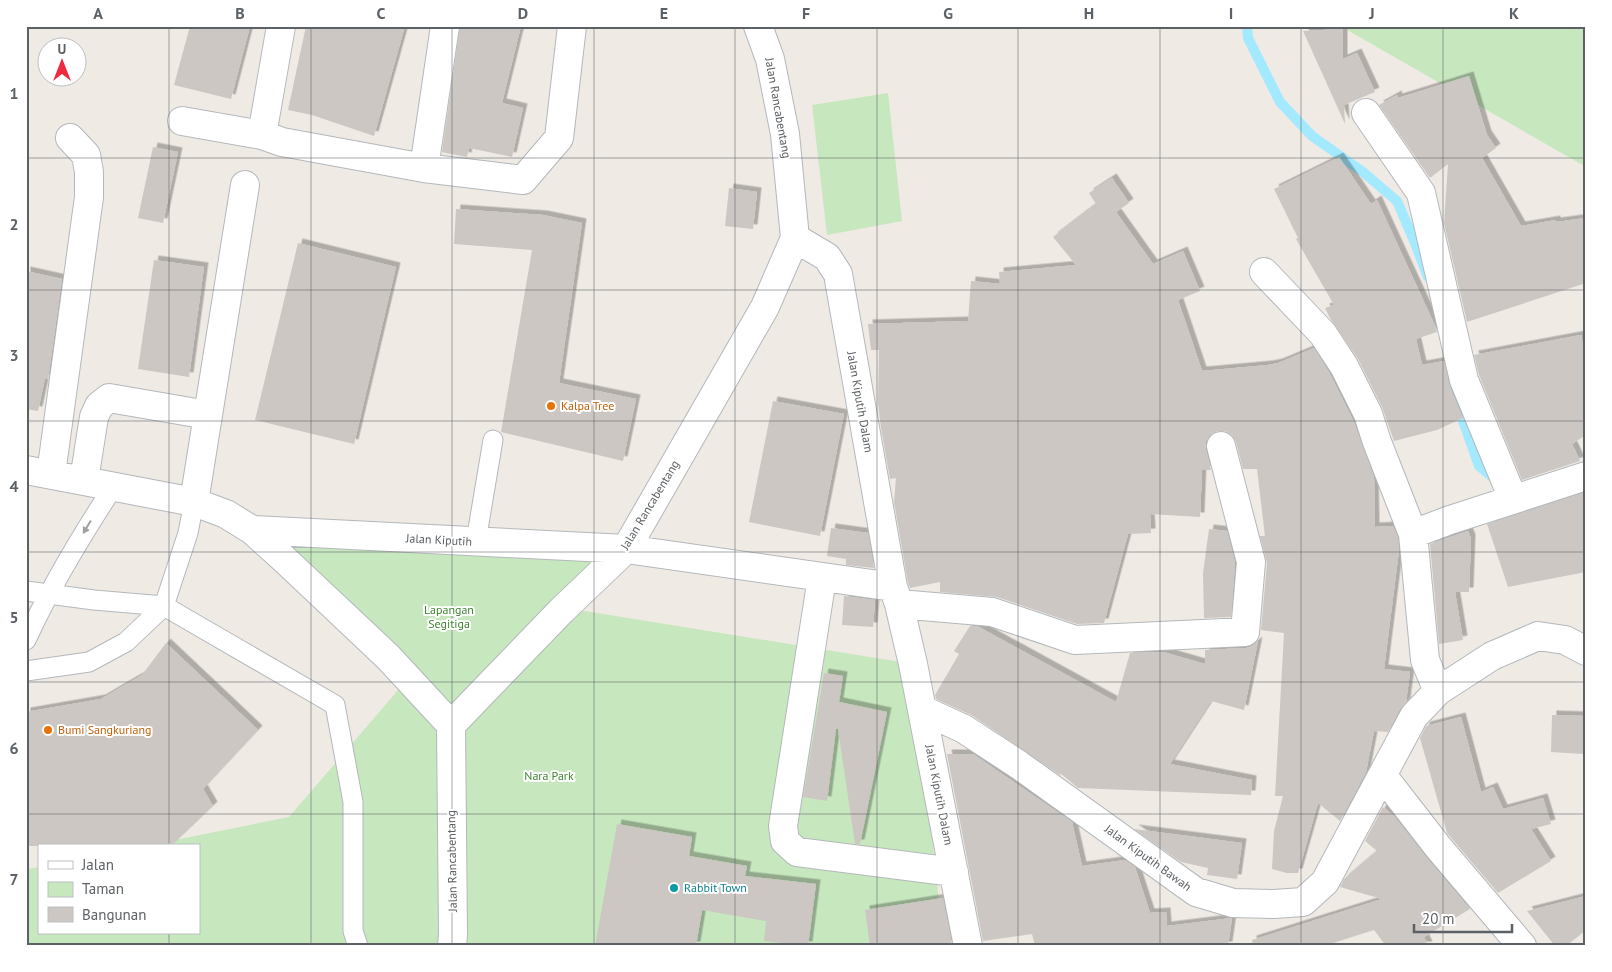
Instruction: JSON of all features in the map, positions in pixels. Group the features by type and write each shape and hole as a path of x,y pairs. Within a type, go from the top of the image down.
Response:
{"street":[{"path":"262,135 281,26"},
{"path":"424,168 445,26"},
{"path":"182,121 262,135 282,142 424,168 523,180 559,138 572,26"},
{"name":"Jalan Rancabentang","path":"452,946 451,725 561,611 626,549 765,308 795,238 785,134 770,59 758,26"},
{"path":"1366,113 1421,193 1464,380 1513,498"},
{"path":"39,472 88,197 89,172 86,155 70,138"},
{"path":"194,502 245,184"},
{"name":"Jalan Kiputih Dalam","path":"795,238 827,257 838,274 896,596 922,710 968,946"},
{"path":"1264,272 1323,334 1344,366 1368,414 1413,534 1425,660 1438,691"},
{"path":"84,480 94,418 99,406 109,398 208,415"},
{"path":"626,549 822,578 896,596 992,612 1075,640 1245,632 1251,562 1221,446"},
{"name":"Jalan Kiputih","path":"39,472 194,502 226,514 252,530 388,657 451,725"},
{"path":"1413,534 1513,498 1586,476"},
{"name":"Jalan Kiputih","path":"252,530 626,549"},
{"path":"822,578 783,826 785,842 797,852 954,872"},
{"name":"Jalan Kiputih Bawah","path":"922,710 964,729 1018,765 1196,892 1232,903 1274,904 1303,902 1325,882 1414,716 1438,691 1492,656 1538,636 1565,640 1586,651"},
{"path":"1383,776 1438,847 1522,946"}],"lane":[{"path":"476,542 493,440"},
{"path":"26,640 48,594 91,520 114,486"},
{"path":"26,671 88,662 126,642 164,606 188,533 194,502"},
{"path":"26,591 94,600 164,606 335,705 353,802 354,931 358,946"}],"green space":[{"path":"1343,26 1586,26 1586,167 1349,31"},
{"path":"888,93 902,221 827,235 812,105"},
{"name":"Nara Park","path":"278,541 597,560 554,606 913,664 944,946 26,946 27,869 38,867 38,934 200,934 200,844 155,844 289,817 412,674"}],"building":[{"path":"190,26 250,26 231,99 174,85"},
{"path":"306,26 405,26 374,136 312,115 288,110"},
{"path":"460,26 521,26 502,103 523,108 512,157 469,148 467,157 442,152"},
{"path":"1343,29 1343,59 1357,53 1375,92 1344,105 1345,124 1303,31"},
{"path":"1469,76 1487,135 1496,148 1482,158 1521,226 1556,220 1556,222 1586,218 1586,283 1467,322 1444,223 1448,164 1430,178 1379,105 1397,95 1398,98"},
{"path":"153,147 178,152 163,223 138,218"},
{"path":"1339,157 1371,204 1377,200 1436,328 1437,332 1416,339 1422,365 1444,361 1450,386 1463,418 1437,430 1394,441 1382,407 1358,359 1325,308 1334,305 1296,239 1298,238 1274,189"},
{"path":"1112,178 1129,203 1116,212 1153,264 1183,251 1200,291 1178,300 1202,371 1278,363 1314,348 1330,374 1353,420 1374,477 1375,527 1393,526 1398,538 1399,550 1384,669 1410,672 1406,702 1400,709 1388,732 1374,731 1366,772 1340,821 1318,803 1298,873 1287,873 1272,869 1274,831 1283,796 1275,796 1284,633 1261,630 1267,563 1260,536 1265,536 1257,469 1243,469 1236,442 1232,435 1225,431 1217,431 1210,435 1206,441 1206,450 1211,470 1202,470 1200,517 1150,514 1151,533 1128,534 1104,623 1077,624 997,597 940,592 940,582 910,588 908,583 894,502 896,478 890,479 881,428 878,403 879,350 871,350 868,324 968,321 971,281 1000,284 999,272 1076,265 1053,237 1096,204 1089,193"},
{"path":"729,188 757,192 753,229 725,226"},
{"path":"456,209 543,215 582,223 559,383 636,399 623,461 501,432 532,250 454,244"},
{"path":"298,243 396,267 354,444 255,420"},
{"path":"154,260 204,267 189,377 138,369"},
{"path":"26,271 62,279 48,379 45,378 38,411 26,409"},
{"path":"1581,335 1586,361 1586,435 1572,444 1580,461 1522,480 1479,375 1474,355"},
{"path":"773,401 844,414 820,536 749,522"},
{"path":"1586,492 1586,572 1508,587 1487,524"},
{"path":"831,528 868,533 874,568 846,565 846,559 827,556"},
{"path":"1209,529 1227,531 1235,563 1231,617 1204,618 1203,573"},
{"path":"1468,531 1471,539 1469,592 1455,592 1463,640 1439,644 1430,544"},
{"path":"844,596 875,600 873,627 842,625"},
{"path":"970,626 977,626 1116,702 1130,653 1163,652 1205,664 1205,650 1246,648 1258,641 1244,710 1211,701 1170,764 1252,780 1251,795 1078,788 1060,773 1061,776 973,716 936,699 935,695 959,654 954,651"},
{"path":"166,643 258,730 203,789 213,806 173,844 38,844 38,846 26,846 26,712 101,699 142,675"},
{"path":"824,673 843,676 839,702 887,712 860,844 855,844 838,729 836,729 827,801 803,797"},
{"path":"1552,715 1584,716 1583,754 1551,752"},
{"path":"1461,717 1481,792 1493,787 1503,809 1543,798 1551,824 1531,829 1551,861 1498,893 1447,833 1420,738 1426,726"},
{"path":"947,754 973,754 1072,822 1082,866 1125,860 1135,867 1150,913 1166,912 1167,926 1232,918 1228,946 1035,946 1032,934 983,941"},
{"path":"1383,807 1394,816 1470,909 1424,937 1428,946 1386,946 1374,930 1324,946 1253,946 1252,940 1382,899 1340,887 1344,879 1377,851 1365,841"},
{"name":"Rabbit Town","path":"617,824 692,837 689,856 747,866 745,876 816,884 808,946 764,941 766,921 702,910 696,946 595,946"},
{"path":"1134,829 1242,843 1237,879 1207,875 1208,868 1181,862"},
{"path":"1586,896 1586,930 1566,946 1555,946 1527,911"},
{"path":"943,898 952,945 870,946 865,910"}],"waterway":[{"path":"1247,26 1248,38 1280,102 1312,136 1363,172 1397,201 1428,277"},
{"path":"1452,381 1455,398 1479,466 1497,481"}],"place":[{"name":"Kalpa Tree","path":"551,406"},
{"name":"Bumi Sangkuriang","path":"48,730"},
{"name":"Rabbit Town","path":"674,888"}],"park label":[{"name":"Lapangan Segitiga","path":"449,617"}]}
